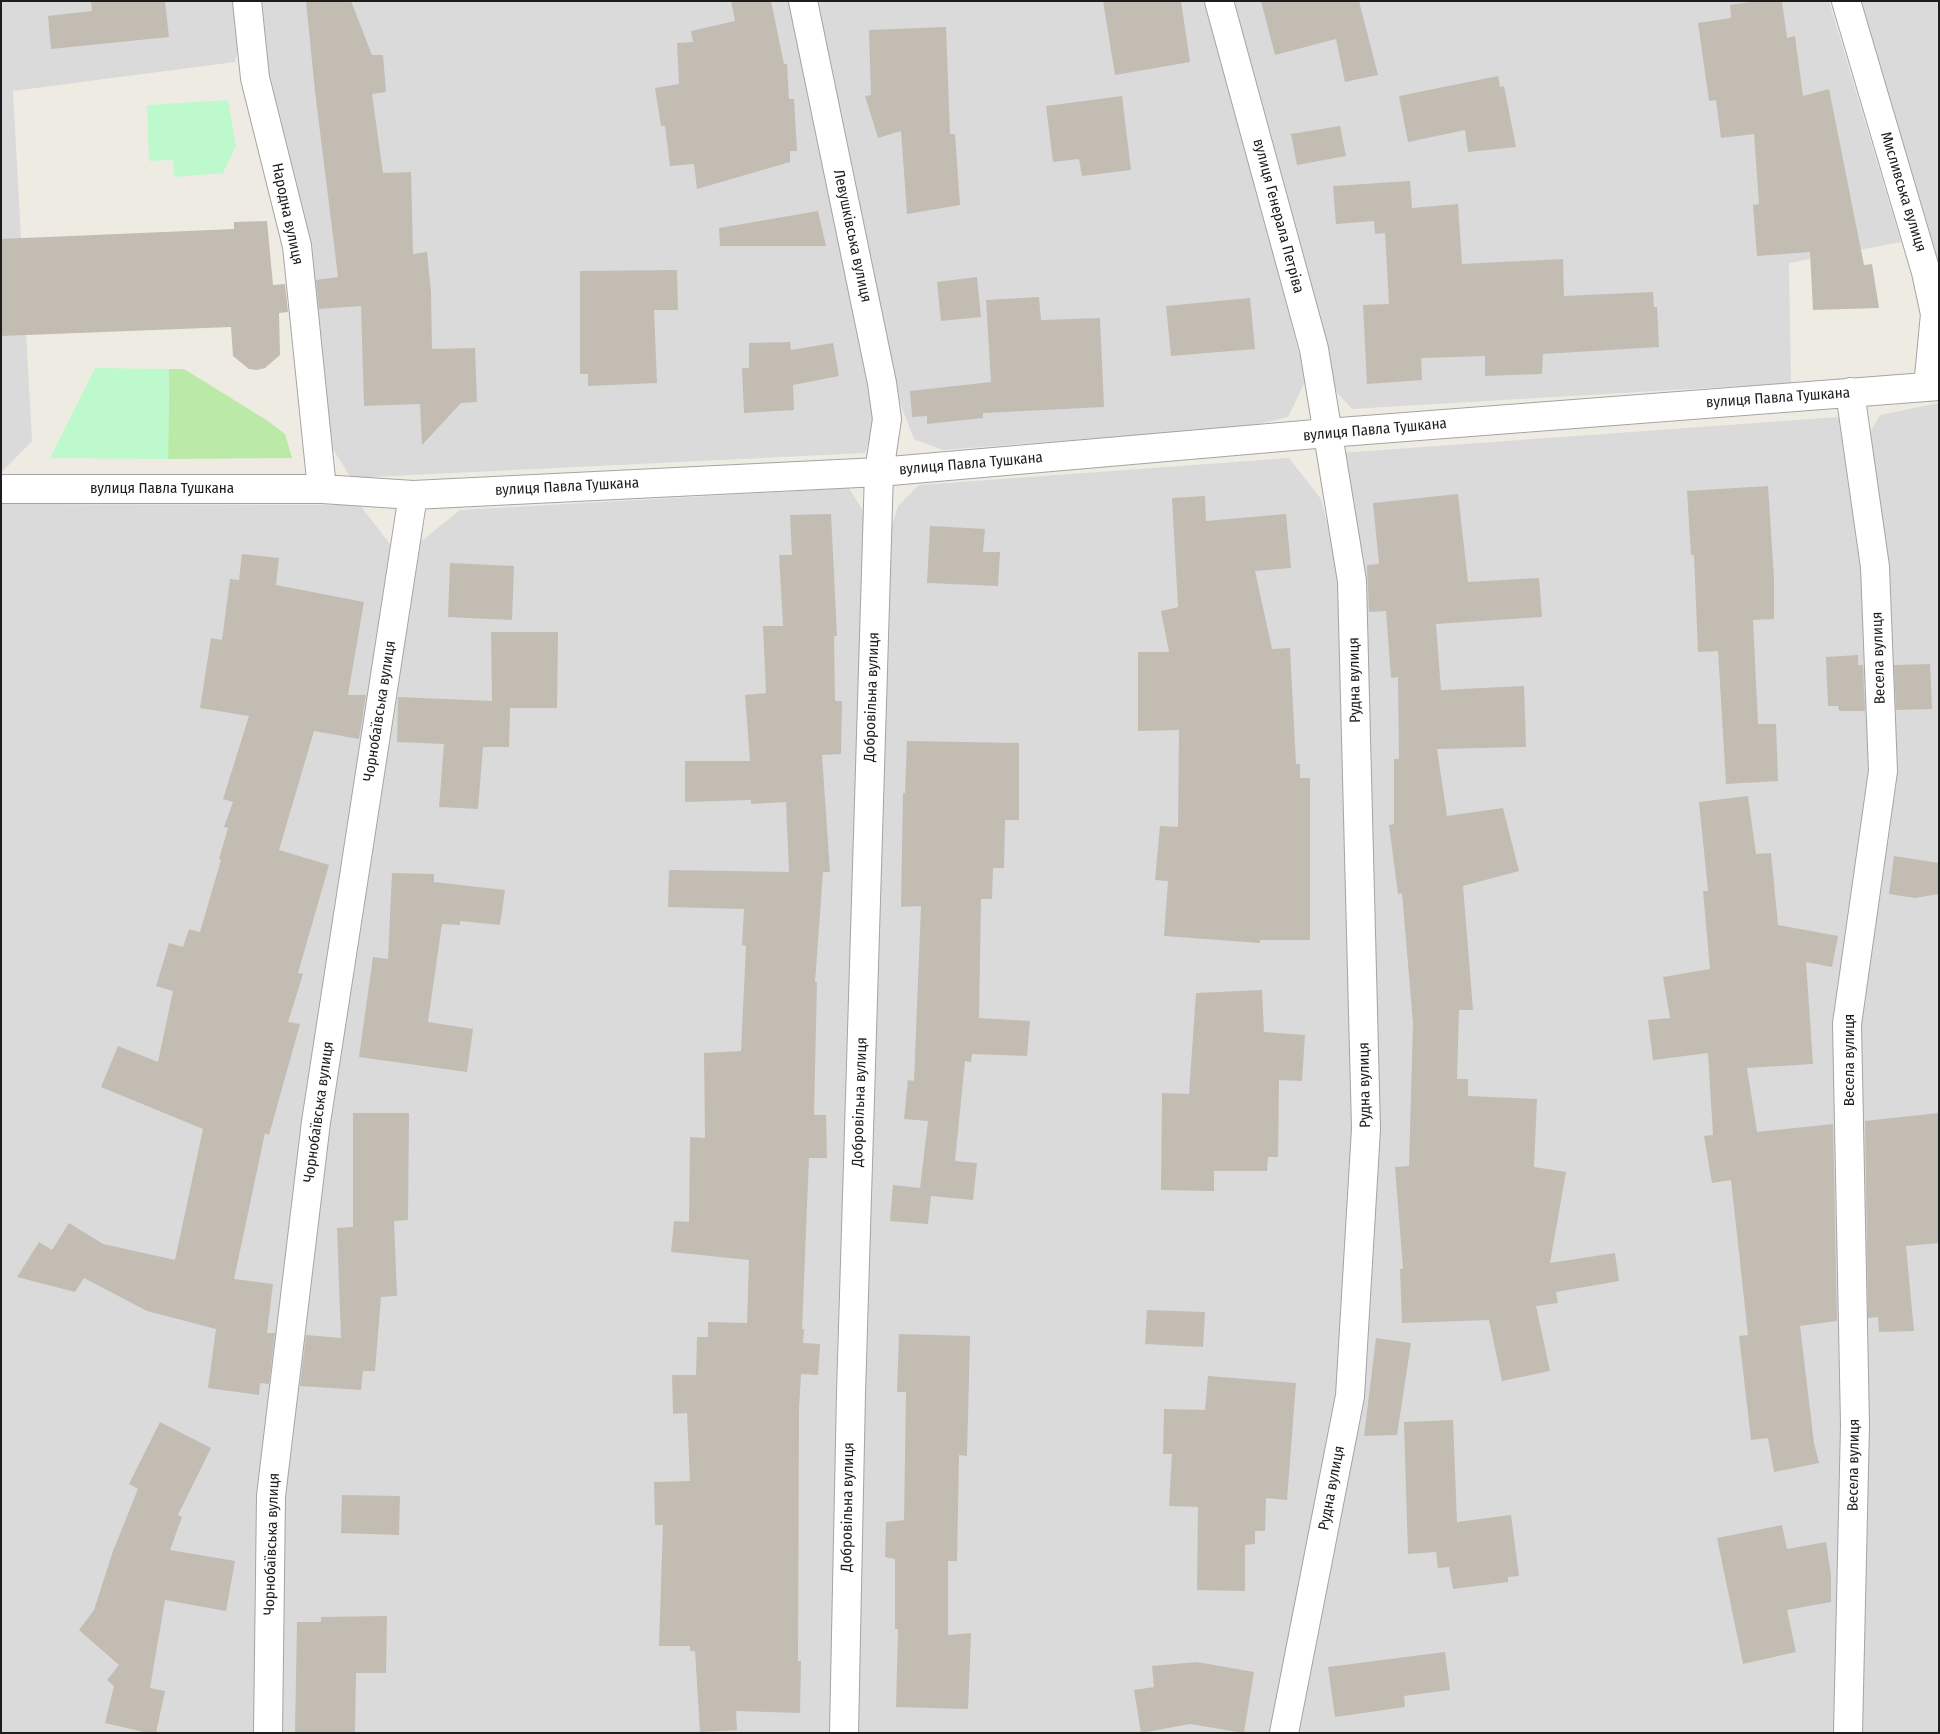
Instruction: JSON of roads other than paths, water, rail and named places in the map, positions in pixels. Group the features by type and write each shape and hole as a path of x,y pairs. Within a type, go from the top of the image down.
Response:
{"street":[{"name":"Народна вулиця","path":"247,1 255,78 297,246 322,490"},
{"name":"Левушківська вулиця","path":"803,1 882,383 887,419 879,472"},
{"name":"вулиця Генерала Петріва","path":"1218,1 1314,349 1327,433"},
{"name":"Мисливська вулиця","path":"1846,1 1926,272 1935,314 1933,386"},
{"name":"вулиця Павла Тушкана","path":"1,489 322,490 413,495 879,472 1327,433 1933,386"},
{"name":"Весела вулиця","path":"1848,1733 1855,1425 1848,1024 1883,771 1876,567 1850,392"},
{"name":"Рудна вулиця","path":"1284,1733 1350,1396 1366,1129 1352,581 1327,433"},
{"name":"Добровільна вулиця","path":"844,1733 851,1383 879,472"},
{"name":"Чорнобаївська вулиця","path":"268,1733 272,1486 316,1122 413,495"}]}
